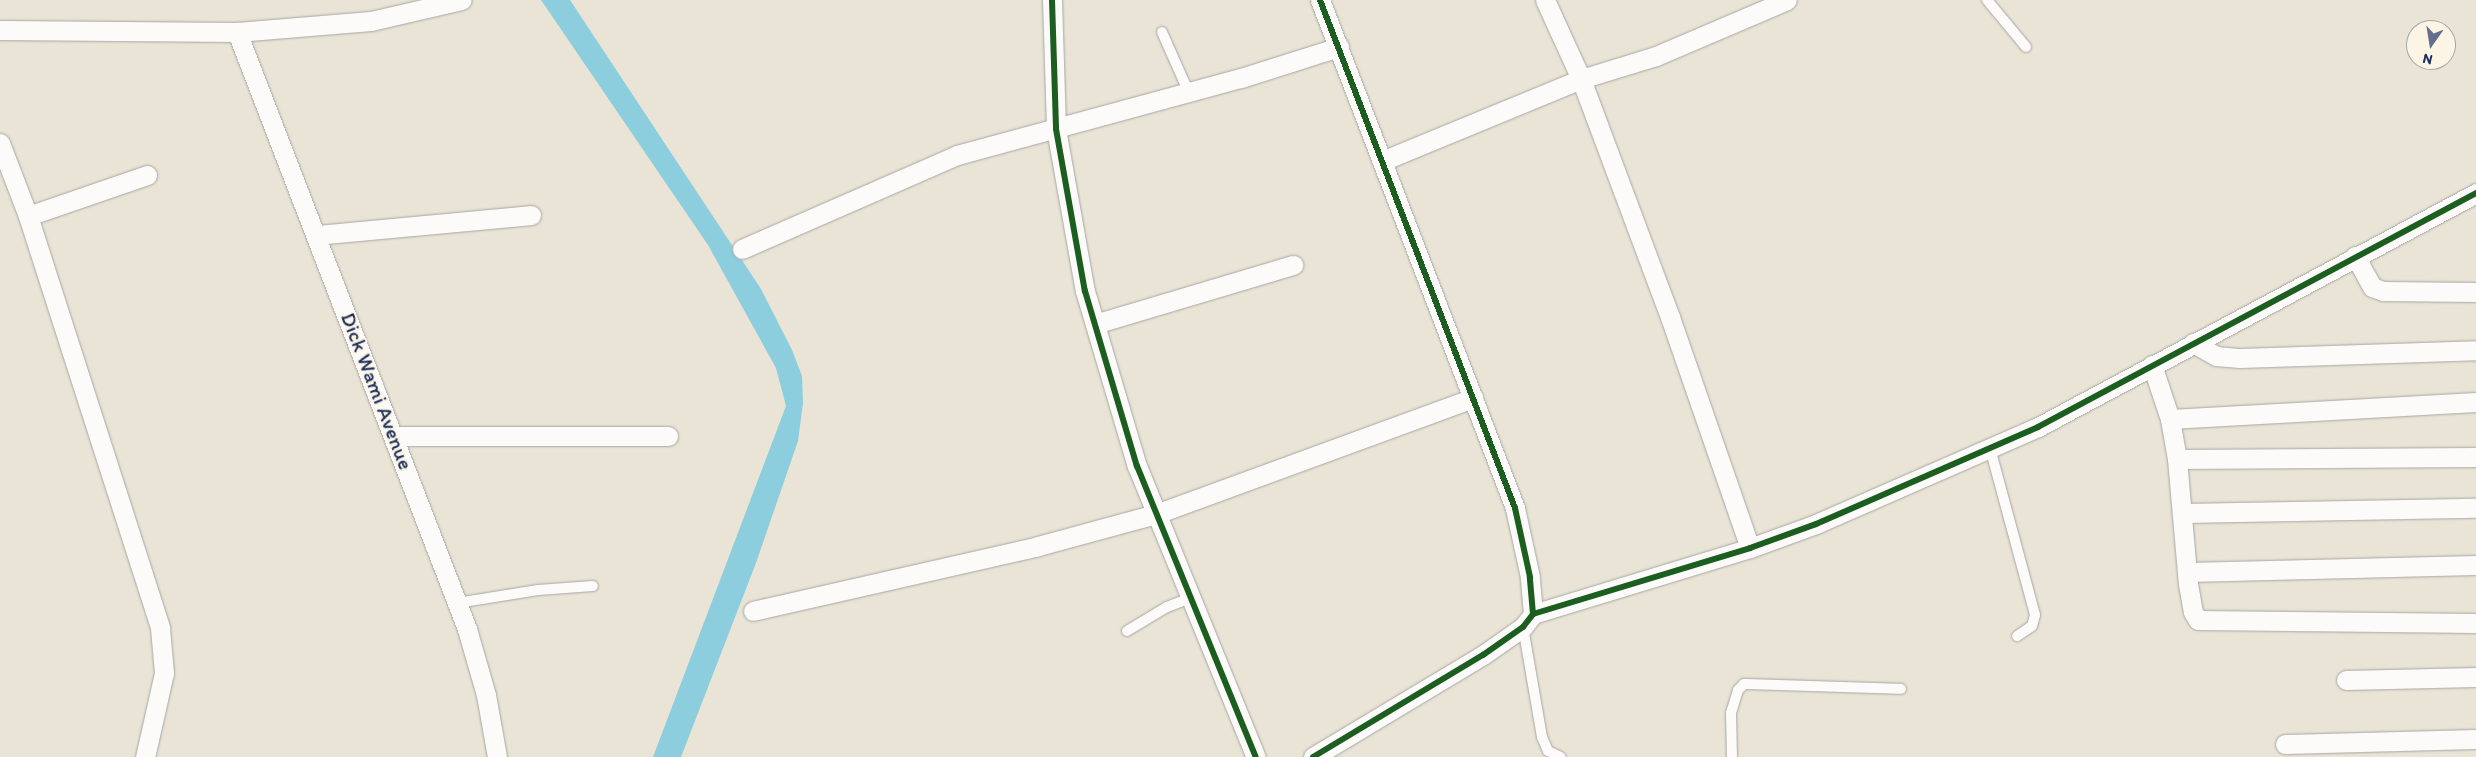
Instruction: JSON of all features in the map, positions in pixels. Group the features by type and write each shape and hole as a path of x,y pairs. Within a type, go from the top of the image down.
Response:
{"street":[{"path":"1052,0 1056,129 1085,291 1137,466 1256,757"},
{"path":"1320,0 1515,508 1530,577 1528,621"},
{"path":"1545,0 1581,78 1670,317 1750,548"},
{"path":"1382,160 1581,78 1656,56 1787,0"},
{"path":"0,30 237,32 371,22 458,1"},
{"name":"Dick Wami Avenue","path":"237,32 457,603 486,695 497,757"},
{"path":"742,248 957,155 1189,92 1339,47"},
{"path":"0,144 28,216 160,628 164,673 145,757"},
{"path":"28,216 147,175"},
{"path":"1312,757 1483,656 1528,621 1750,548 1816,524 2038,427 2193,342 2476,193"},
{"path":"316,235 531,215"},
{"path":"2356,256 2372,287 2383,291 2476,292"},
{"path":"1095,324 1293,265"},
{"path":"2193,342 2216,356 2240,358 2476,350"},
{"path":"2152,365 2170,419 2177,459 2187,572 2193,612 2198,620 2476,623"},
{"path":"753,611 1038,546 1156,514 1473,398"},
{"path":"2170,419 2476,402"},
{"path":"394,436 668,436"},
{"path":"2177,459 2476,457"},
{"path":"2182,513 2476,508"},
{"path":"2187,572 2476,565"},
{"path":"2346,680 2476,677"},
{"path":"2285,744 2476,740"}],"lane":[{"path":"1987,0 2026,48"},
{"path":"1162,32 1189,92"},
{"path":"1990,448 2035,615 2032,626 2016,636"},
{"path":"457,603 538,590 593,586"},
{"path":"1127,631 1166,607 1190,598"},
{"path":"1528,621 1542,737 1548,751 1561,757"},
{"path":"1732,757 1731,713 1738,690 1744,684 1901,689"}],"water":[{"path":"541,0 570,0 761,289 792,350 802,376 803,403 798,441 756,563 681,757 653,757 786,406 776,368 708,245"}],"cycle path":[{"path":"1052,0 1056,129 1085,291 1137,466 1256,757"},
{"path":"1313,757 1483,655 1523,627 1533,614 1530,577 1515,508 1320,0"},
{"path":"1533,614 1750,548 1816,524 2038,427 2476,193"}]}
